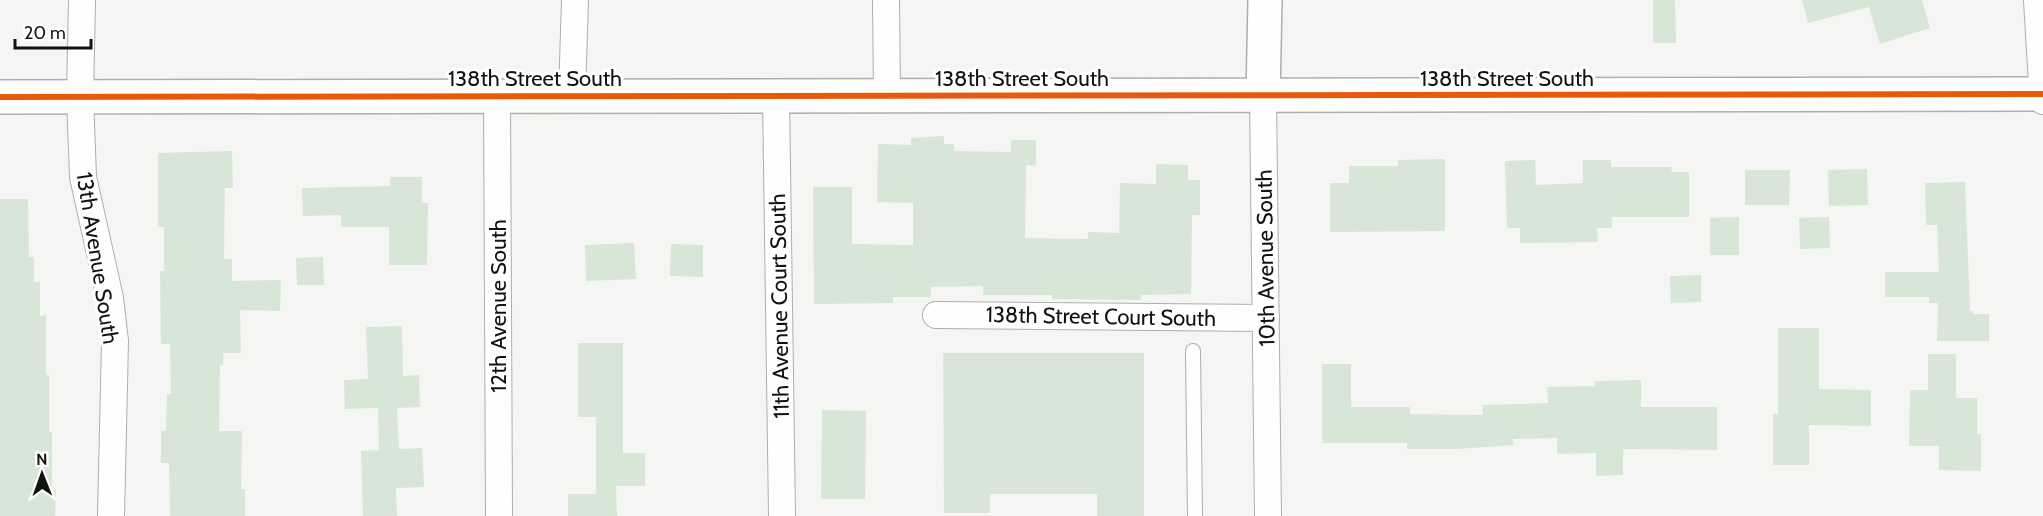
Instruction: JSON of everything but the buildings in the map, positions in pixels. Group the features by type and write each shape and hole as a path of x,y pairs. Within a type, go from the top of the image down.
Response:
{"street":[{"name":"13th Avenue South","path":"82,0 80,97 83,177 110,298 115,341 111,516"},
{"path":"572,95 575,0"},
{"path":"886,0 887,95"},
{"name":"10th Avenue South","path":"1265,0 1263,97 1268,516"},
{"path":"2037,0 2042,96"},
{"name":"11th Avenue Court South","path":"776,96 782,516"},
{"name":"138th Street South","path":"0,97 2042,96"},
{"name":"12th Avenue South","path":"497,97 499,516"},
{"name":"138th Street Court South","path":"936,315 1266,318"}],"lane":[{"path":"1193,351 1195,516"}],"cycle path":[{"path":"0,97 2043,94"}]}
